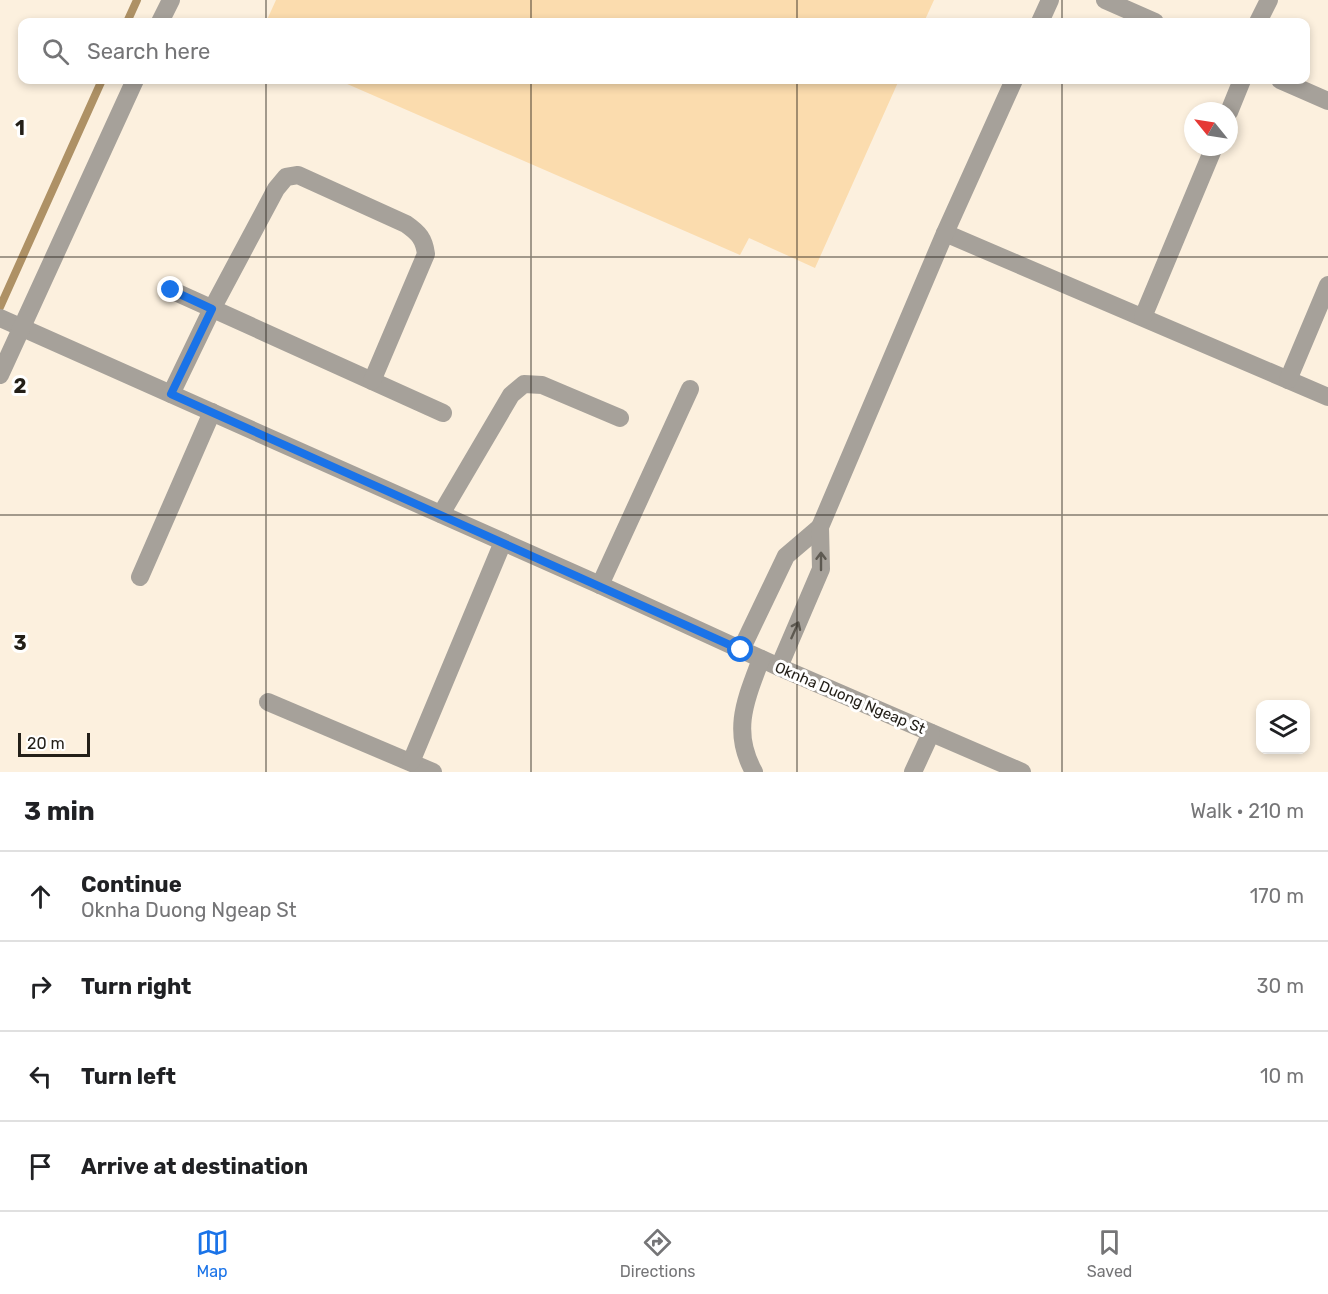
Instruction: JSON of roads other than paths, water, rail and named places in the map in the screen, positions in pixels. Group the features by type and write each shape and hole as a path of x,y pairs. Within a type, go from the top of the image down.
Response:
{"street":[{"path":"162,18 171,0"},
{"path":"1042,18 1050,0"},
{"path":"1106,0 1146,18"},
{"path":"1260,18 1269,0"},
{"path":"0,375 10,322 133,84"},
{"path":"779,667 821,569 820,527 945,233 1012,84"},
{"path":"1233,102 1240,84"},
{"path":"1289,84 1328,101"},
{"path":"1143,318 1210,156"},
{"path":"171,394 212,309 276,189 286,177 298,175 406,224 417,231 424,240 426,254 372,381"},
{"path":"945,233 1328,398"},
{"path":"1288,380 1328,285"},
{"path":"171,290 443,413"},
{"name":"Oknha Duong Ngeap St","path":"10,322 779,667 1022,772"},
{"path":"441,514 512,395 524,384 542,385 620,418"},
{"path":"600,585 690,389"},
{"path":"140,577 212,412"},
{"path":"741,650 786,556 820,527"},
{"path":"411,762 503,542"},
{"path":"754,772 747,760 743,741 743,709 761,658"},
{"path":"268,702 433,772"},
{"path":"913,772 931,733"}],"waterway":[{"path":"129,18 137,0"},
{"path":"0,307 100,84"}]}
